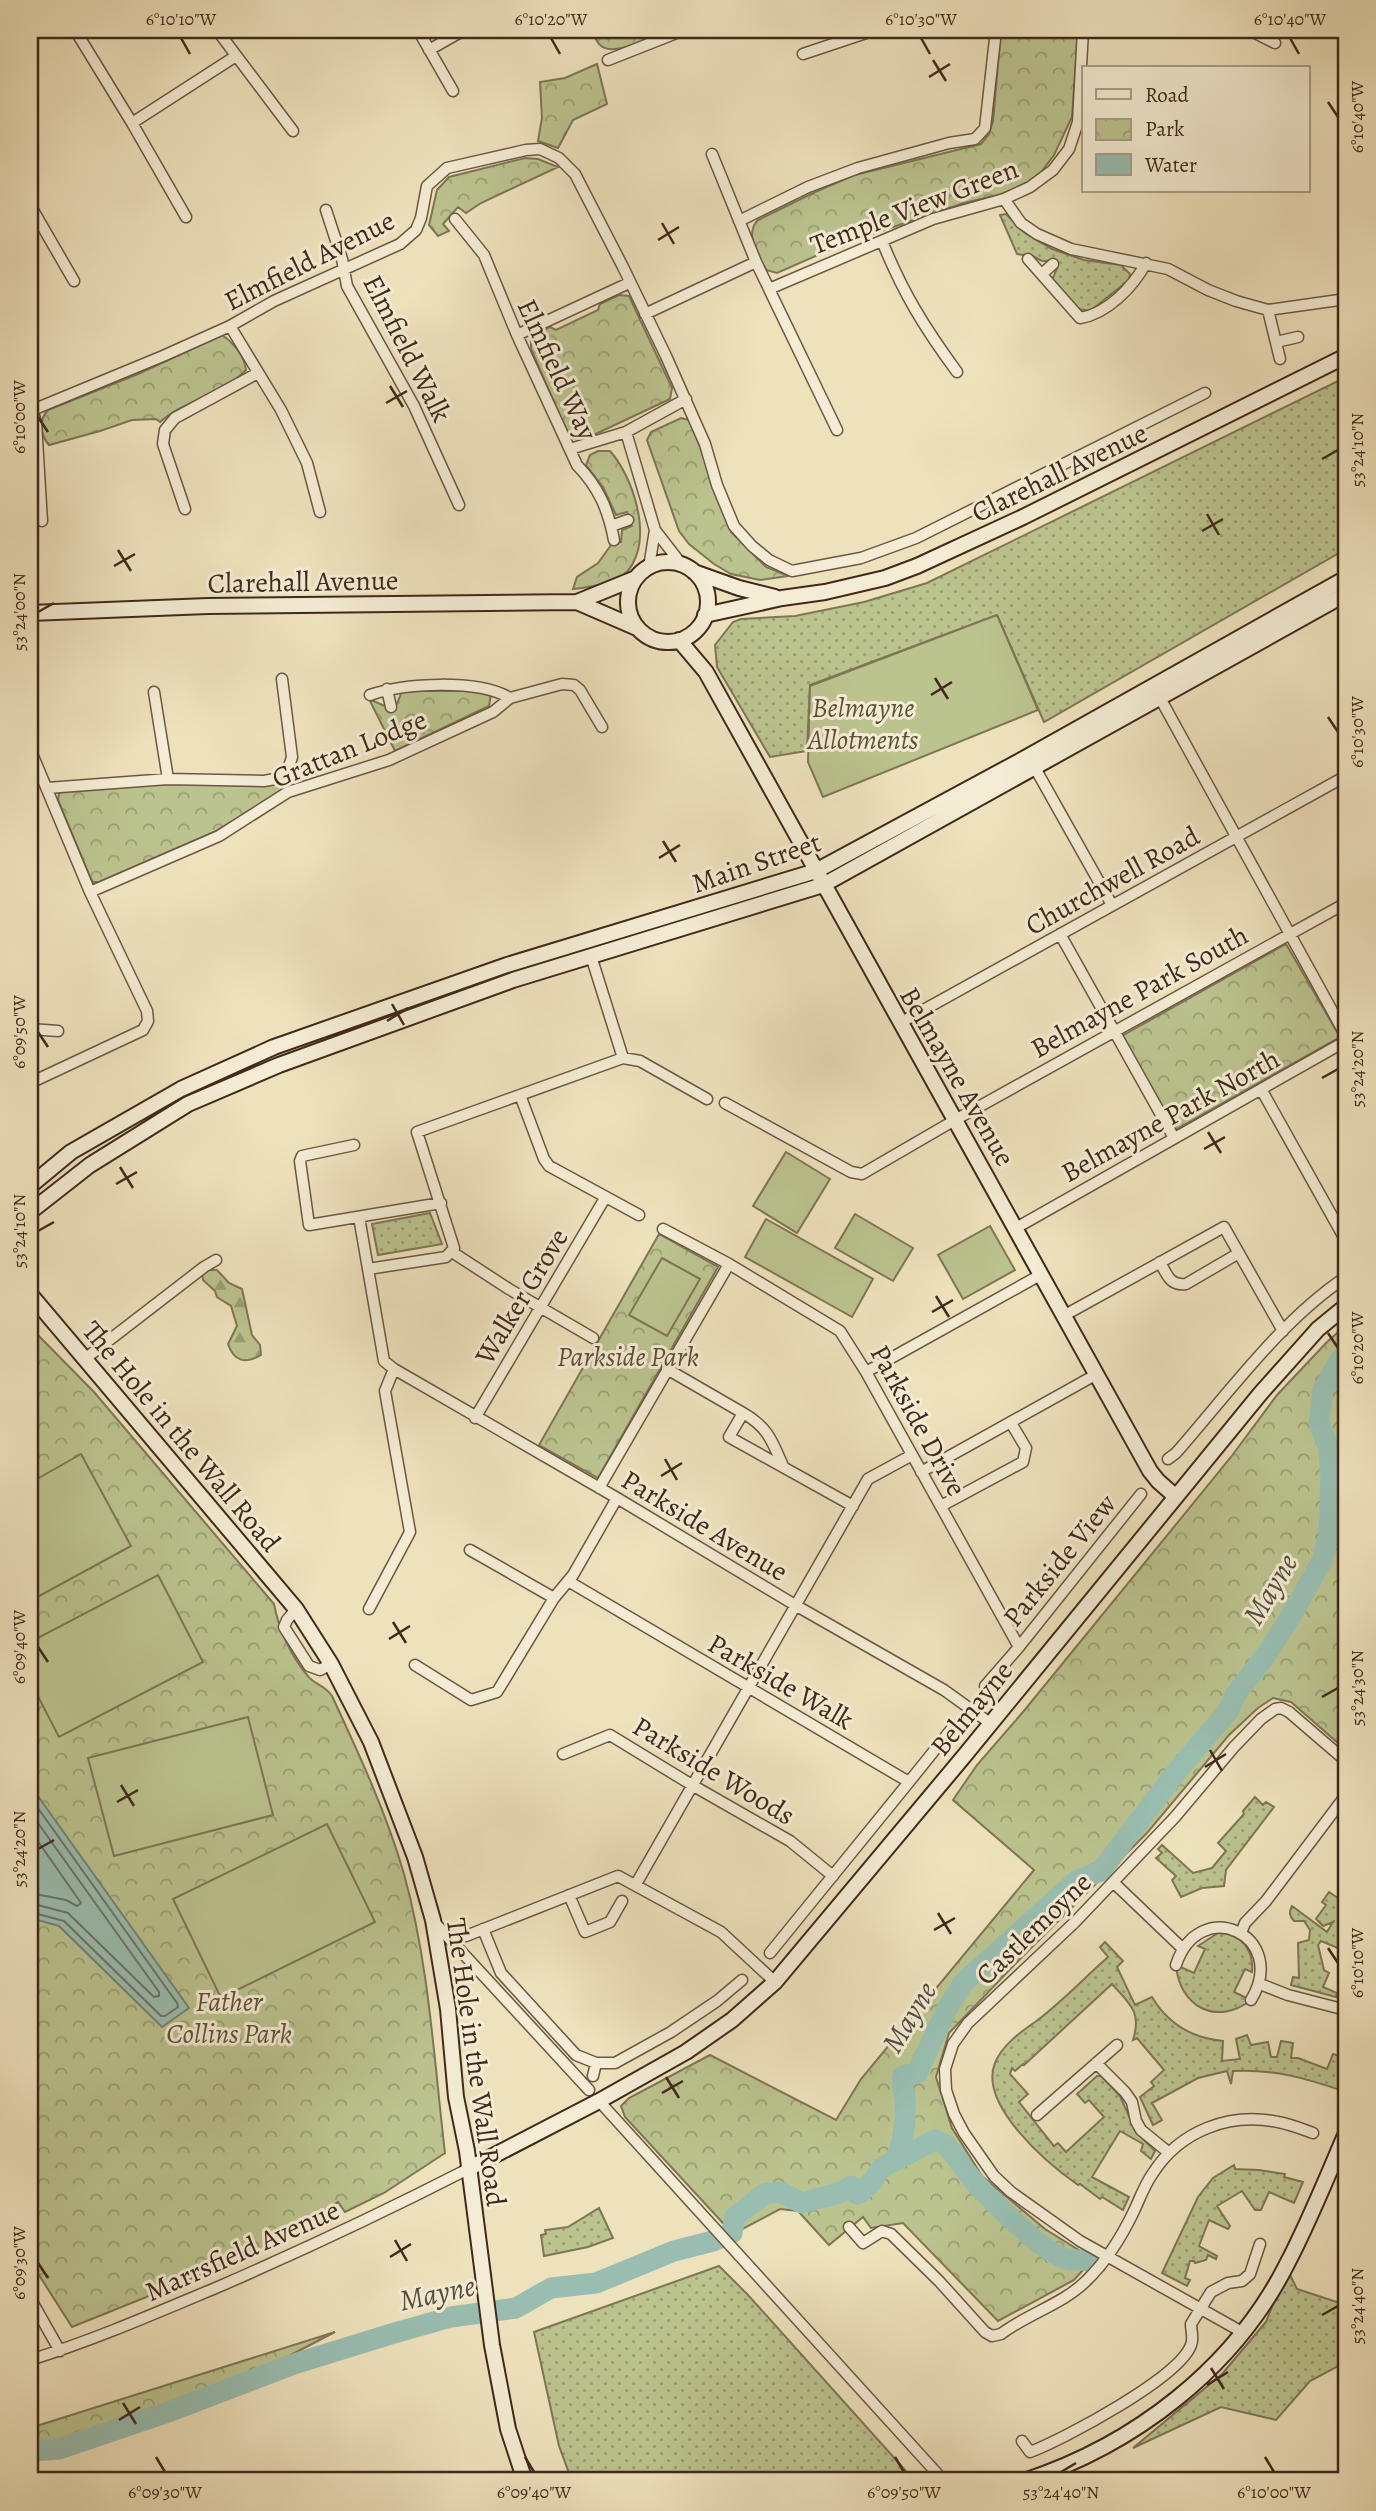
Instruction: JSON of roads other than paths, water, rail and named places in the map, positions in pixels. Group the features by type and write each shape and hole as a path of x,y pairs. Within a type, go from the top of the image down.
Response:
{"street":[{"path":"75,30 186,217"},
{"path":"217,30 293,131"},
{"path":"418,30 453,91"},
{"path":"429,50 464,30"},
{"path":"608,60 684,30"},
{"path":"803,54 875,30"},
{"path":"739,221 808,187 858,168 949,143 975,139 985,128 996,30"},
{"name":"Temple View Green","path":"1082,66 1083,30"},
{"path":"1249,30 1275,43"},
{"path":"132,123 236,56"},
{"name":"Temple View Green","path":"769,289 933,219 1004,199 1030,187 1053,170 1069,149 1081,122 1082,76"},
{"name":"Elmfield Avenue","path":"31,407 163,356 230,326 274,301 400,244 416,230 427,186 447,168 540,149 559,158 575,174 623,267 705,444 717,485 734,526 769,560 792,571 861,558 916,538 1205,393"},
{"path":"712,153 756,262 836,430"},
{"path":"1004,199 1021,223 1060,244 1079,251 1168,269 1208,290 1268,310 1346,299"},
{"path":"30,205 74,281"},
{"name":"Elmfield Walk","path":"326,210 347,286 414,406 459,505"},
{"name":"Elmfield Way","path":"455,219 484,255 517,335 577,465 593,482 614,540"},
{"path":"882,241 905,294 925,329 957,372"},
{"path":"1028,259 1080,318 1095,316 1136,281 1146,263"},
{"path":"645,314 756,262"},
{"path":"1042,274 1053,264"},
{"path":"517,335 629,283"},
{"path":"1268,310 1280,359"},
{"path":"230,326 281,410 307,463 320,512"},
{"path":"1276,342 1298,337"},
{"name":"Clarehall Avenue","path":"705,615 885,578 938,557 1346,356"},
{"path":"185,509 163,444 165,430 174,418 258,373"},
{"path":"570,449 626,432 686,400"},
{"path":"31,407 42,521"},
{"path":"626,432 655,530 701,581 706,592 705,615 694,632 679,640 666,642 653,639 637,628 628,606 629,593 636,578 649,567 671,562 688,568"},
{"path":"611,526 628,520"},
{"path":"649,567 655,530"},
{"name":"Clarehall Avenue","path":"688,568 739,588 782,598"},
{"name":"Clarehall Avenue","path":"30,612 208,606 577,602 636,578"},
{"name":"Main Street","path":"30,1186 71,1152 181,1089 274,1047 507,965 816,871 1027,757 1346,578"},
{"name":"Main Street","path":"30,1212 90,1165 188,1104 279,1065 438,1006 823,885 1346,594"},
{"name":"Clarehall Avenue","path":"577,602 637,628"},
{"name":"Belmayne Avenue","path":"694,632 706,672"},
{"name":"Belmayne Avenue","path":"679,640 706,672 1150,1471 1176,1497"},
{"name":"Grattan Lodge","path":"47,788 168,779 275,779 287,773 292,757 282,679"},
{"name":"Grattan Lodge","path":"90,892 219,835 288,792 388,760 493,712 510,698 562,684 574,685 580,690 602,727"},
{"name":"Grattan Lodge","path":"370,695 406,685 474,687 500,692 510,698"},
{"name":"Grattan Lodge","path":"387,689 391,707"},
{"path":"155,692 168,779"},
{"path":"1160,698 1346,1039"},
{"path":"580,716 592,709"},
{"path":"30,749 90,892 147,1011 148,1021 143,1030 30,1083"},
{"path":"1035,768 1112,905"},
{"name":"Churchwell Road","path":"900,1023 1346,776"},
{"name":"Belmayne Park South","path":"725,1103 851,1172 862,1174 1346,903"},
{"path":"1060,934 1174,1138"},
{"path":"591,957 623,1058"},
{"path":"30,1029 58,1031"},
{"name":"Belmayne Park North","path":"1016,1228 1346,1039"},
{"path":"368,1269 446,1257 452,1252 454,1244 417,1132 623,1058 640,1061 707,1099"},
{"path":"181,1089 188,1104"},
{"path":"1261,1090 1346,1241"},
{"path":"520,1095 549,1166 639,1214"},
{"path":"354,1145 304,1154 299,1161 309,1225 441,1203"},
{"name":"Walker Grove","path":"475,1418 606,1198"},
{"path":"359,1217 384,1361 394,1369 387,1382 386,1401 410,1532 369,1609"},
{"path":"1065,1315 1224,1227 1283,1332"},
{"name":"Parkside Drive","path":"663,1228 841,1331 1019,1647"},
{"path":"452,1252 593,1338"},
{"path":"1160,1262 1171,1282 1178,1285 1186,1284 1239,1253"},
{"path":"86,1358 216,1260"},
{"path":"599,1488 729,1264"},
{"path":"866,1372 1042,1274"},
{"path":"1168,1459 1283,1332 1315,1301 1346,1277"},
{"name":"The Hole in the Wall Road","path":"30,1294 296,1609 331,1664 371,1742 415,1857 433,1920 448,2009 456,2097 492,2345 508,2429 525,2481"},
{"name":"Belmayne","path":"468,2169 594,2095 686,2052 732,2020 775,1982 1298,1350 1346,1306"},
{"name":"Parkside Avenue","path":"394,1369 944,1690 990,1723"},
{"path":"667,1370 761,1423 769,1433 783,1466"},
{"path":"921,1472 1097,1374"},
{"path":"743,1413 729,1437 853,1506"},
{"path":"941,1506 1023,1462 1026,1448 1011,1423"},
{"path":"639,1886 692,1786 868,1479 912,1455"},
{"name":"Parkside View","path":"985,1686 1141,1494"},
{"path":"415,1665 471,1700 497,1692 617,1498"},
{"path":"470,1550 554,1598"},
{"name":"Parkside Walk","path":"568,1581 909,1782"},
{"path":"296,1609 286,1620 284,1627 309,1666 320,1670 331,1664"},
{"name":"Castlemoyne","path":"1242,2332 1045,2218 994,2176 954,2115 946,2090 945,2068 953,2044 968,2023 1113,1882 1268,1712 1281,1709 1289,1712 1346,1761"},
{"path":"770,1953 954,1726"},
{"name":"Parkside Woods","path":"563,1754 610,1735 692,1786 790,1841 833,1876"},
{"path":"1241,1933 1245,1923 1266,1901 1346,1795"},
{"path":"466,1936 618,1876 721,1932 775,1982"},
{"name":"Castlemoyne","path":"1113,1882 1182,1948"},
{"path":"569,1895 585,1932 610,1923 622,1901"},
{"path":"433,1920 944,2481"},
{"path":"1176,1965 1182,1948 1195,1934 1208,1928 1222,1927 1241,1933 1257,1950 1261,1963 1260,1984 1251,2000"},
{"path":"483,1929 501,1973 576,2055 596,2063 615,2063 671,2032 709,2007 742,1980"},
{"path":"1260,1984 1288,1995 1346,2010"},
{"path":"1037,2115 1117,2045"},
{"path":"593,2076 596,2063"},
{"path":"1096,2063 1132,2102 1141,2130 1168,2152"},
{"path":"849,2227 863,2243 882,2231 891,2234 939,2281 985,2332 992,2336 1001,2334 1085,2282 1122,2235 1152,2174 1168,2152 1199,2131 1226,2121 1252,2120 1278,2122 1313,2133"},
{"path":"1024,2481 1041,2477 1108,2445 1140,2426 1201,2377 1242,2332 1267,2299 1287,2265 1346,2133"},
{"name":"Marrsfield Avenue","path":"30,2360 60,2351 177,2304 312,2246 468,2169"},
{"path":"1022,2441 1030,2452 1049,2445 1123,2404 1175,2366 1191,2348 1191,2324 1211,2292 1228,2283 1242,2281 1250,2274 1260,2245"},
{"path":"30,2298 60,2351"}],"water":[{"path":"30,1785 189,2008 162,2027 59,1926 30,1918"}],"waterway":[{"name":"Mayne","path":"894,2161 904,2131 903,2076 917,2073 947,2009 963,1983 1076,1881 1101,1871 1177,1771 1229,1710 1236,1694 1268,1652 1292,1614 1323,1559 1329,1533 1331,1472 1328,1445 1319,1423 1323,1390 1340,1360 1346,1355"},
{"name":"Mayne","path":"30,2453 59,2449 171,2411 294,2364 391,2334 451,2317 516,2308 551,2288 596,2283 674,2251 732,2233 735,2217 764,2194 780,2192 802,2203 839,2193 851,2186 857,2194 860,2193 873,2181 881,2168 935,2140 950,2150 1000,2209 1029,2235 1067,2259 1089,2261"}],"park label":[{"name":"Belmayne Allotments","path":"863,723"},
{"name":"Parkside Park","path":"628,1356"},
{"name":"Father Collins Park","path":"229,2017"}]}
